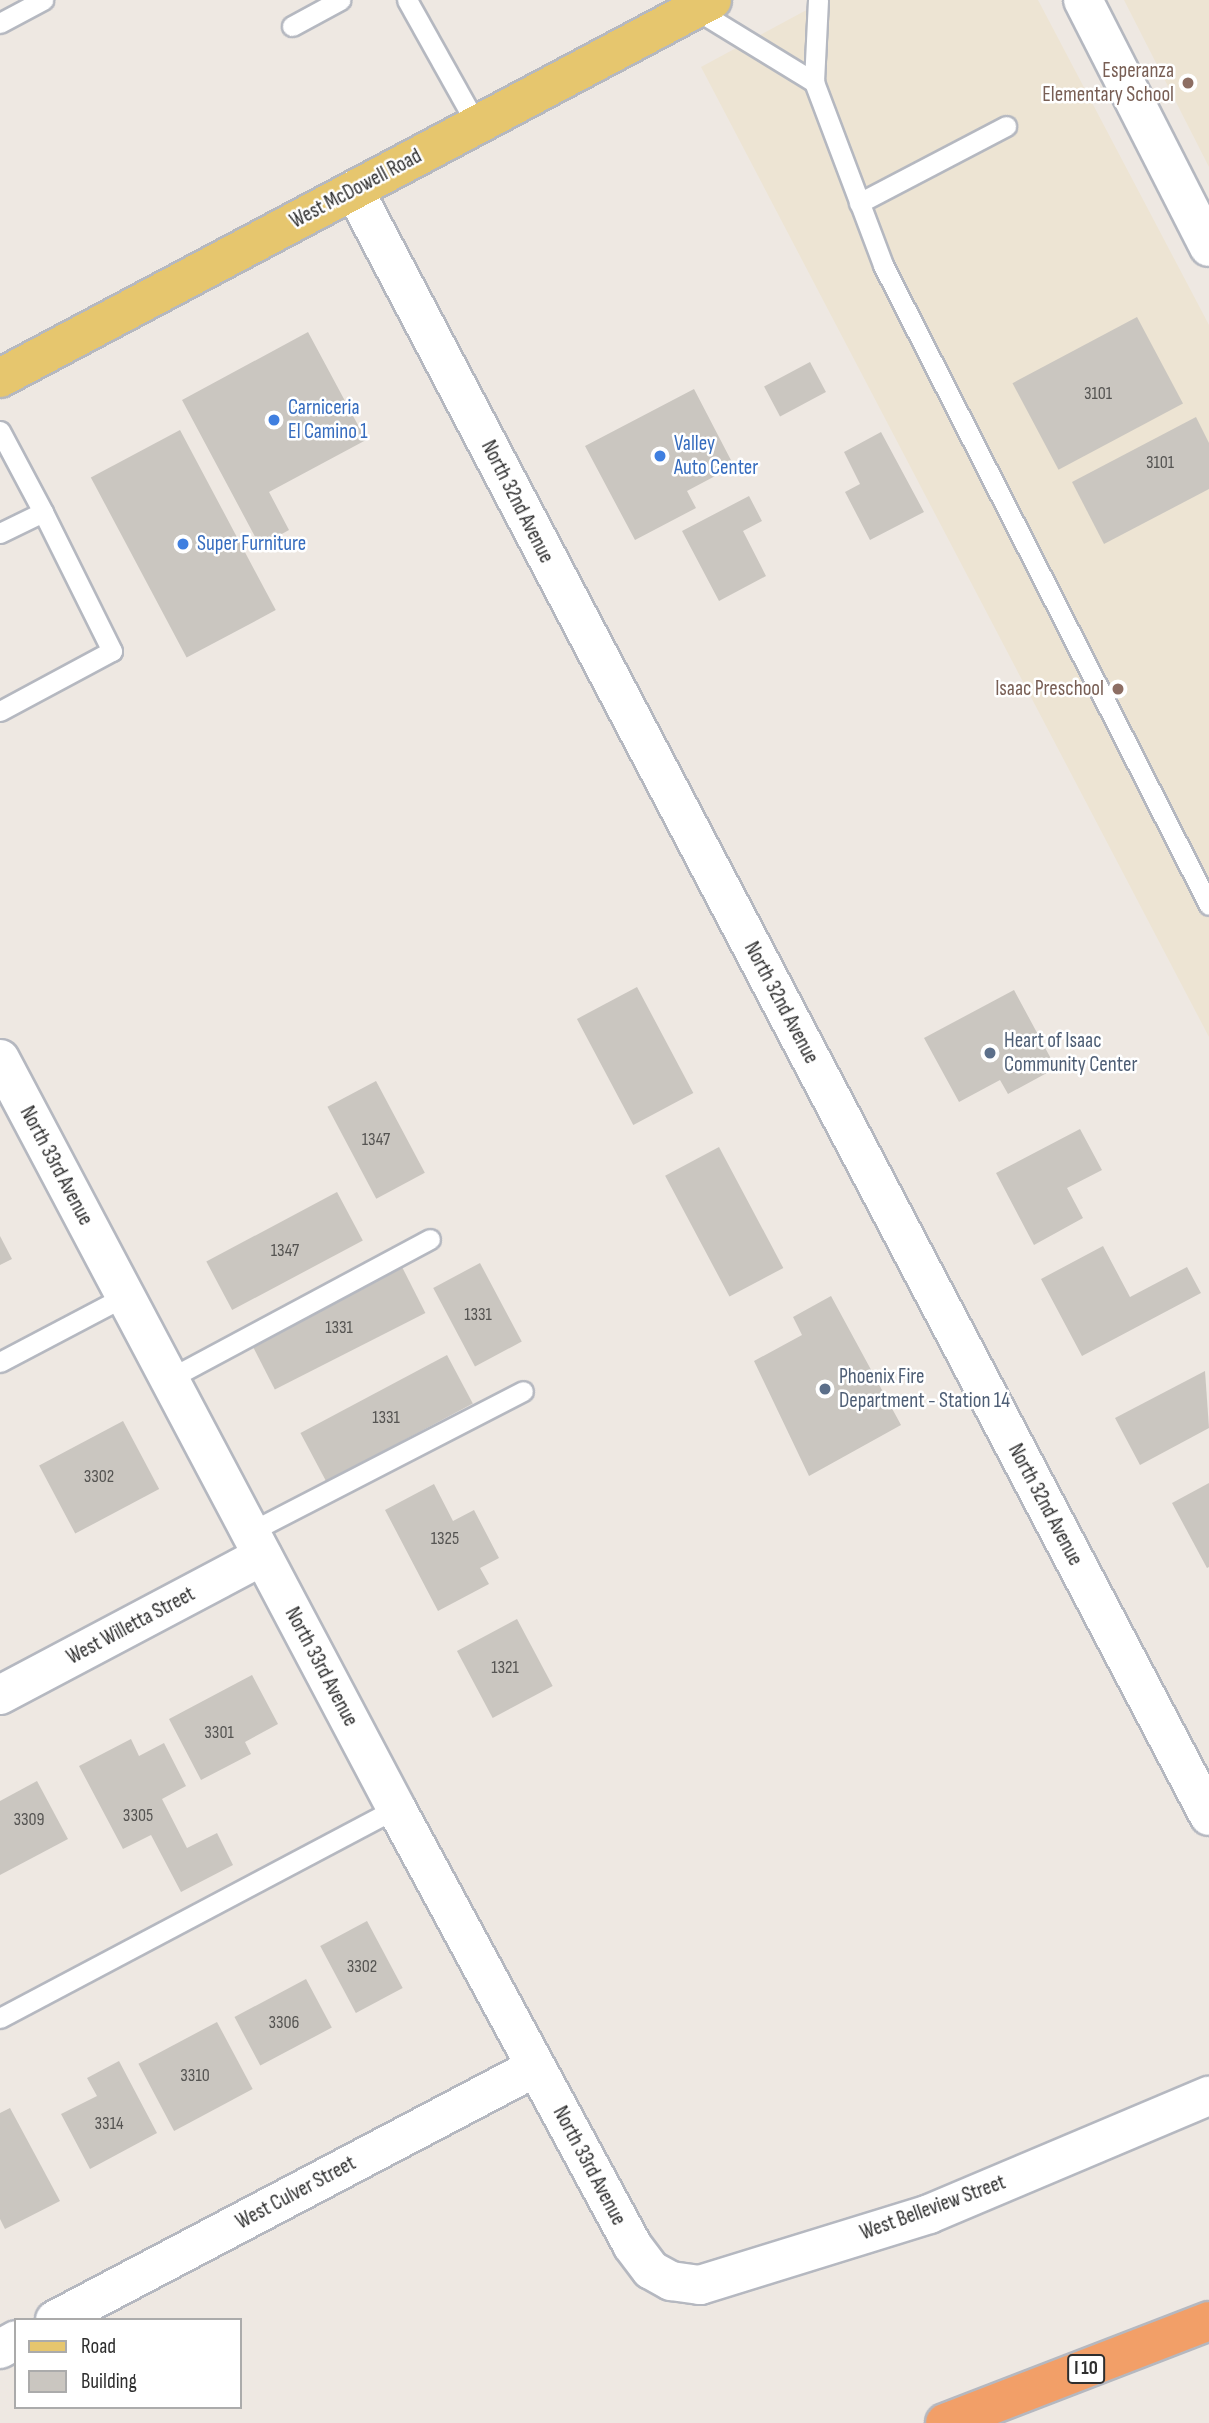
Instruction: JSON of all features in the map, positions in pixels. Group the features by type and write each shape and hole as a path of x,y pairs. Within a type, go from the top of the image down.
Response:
{"highway":[{"name":"I 10","path":"948,2421 1209,2321"}],"main road":[{"name":"West McDowell Road","path":"0,379 703,5"}],"street":[{"path":"1083,0 1209,247"},
{"name":"North 32nd Avenue","path":"354,190 1209,1816"},
{"name":"North 33rd Avenue","path":"0,1059 396,1808 632,2245 651,2270"},
{"name":"West Willetta Street","path":"0,1695 256,1544"},
{"name":"West Culver Street","path":"59,2318 536,2067"},
{"name":"West Belleview Street","path":"651,2270 671,2281 700,2285 929,2214 1209,2096"}],"lane":[{"path":"0,23 43,0"},
{"path":"292,26 340,0"},
{"path":"407,0 477,125"},
{"path":"818,0 814,82 883,265 1209,905"},
{"path":"703,5 814,82"},
{"path":"859,203 1006,126"},
{"path":"0,431 112,652 0,711"},
{"path":"0,533 43,512"},
{"path":"169,1379 430,1239"},
{"path":"0,1362 125,1296"},
{"path":"256,1544 523,1391"},
{"path":"0,2018 396,1808"}],"shaded area":[{"name":"Isaac Preschool","path":"825,0 1038,0 1209,325 1209,1037 701,67"},
{"name":"Esperanza Elementary School","path":"1124,0 1209,0 1209,167"}],"building":[{"path":"1137,317 1183,404 1059,470 1013,383"},
{"name":"Carniceria El Camino 1","path":"308,332 366,440 269,492 289,530 260,546 182,400"},
{"path":"810,362 826,392 780,416 764,386"},
{"name":"Valley Auto Center","path":"694,389 734,466 687,491 696,508 635,540 585,446"},
{"path":"1196,417 1209,443 1209,489 1104,544 1072,482"},
{"name":"Super Furniture","path":"180,430 276,610 187,658 91,477"},
{"path":"881,432 924,512 870,540 845,492 860,484 844,452"},
{"path":"749,496 762,521 743,531 766,576 719,601 682,531"},
{"path":"637,987 693,1093 633,1125 577,1019"},
{"name":"Heart of Isaac Community Center","path":"1014,990 1056,1068 1008,1094 1000,1080 959,1102 924,1038"},
{"path":"376,1081 425,1173 376,1199 327,1107"},
{"path":"1080,1129 1102,1170 1067,1188 1083,1218 1034,1245 996,1173"},
{"path":"719,1147 783,1268 729,1297 665,1176"},
{"path":"337,1192 363,1241 232,1310 206,1261"},
{"path":"0,1236 12,1259 0,1265"},
{"path":"1103,1246 1130,1297 1187,1267 1201,1293 1082,1356 1041,1279"},
{"path":"400,1263 425,1313 275,1390 249,1340"},
{"path":"480,1263 522,1342 475,1366 433,1288"},
{"name":"Phoenix Fire Department - Station 14","path":"831,1296 901,1425 809,1476 754,1361 802,1335 793,1317"},
{"path":"447,1355 473,1404 326,1481 300,1433"},
{"path":"1205,1371 1209,1428 1140,1465 1115,1418"},
{"path":"123,1421 159,1489 75,1534 39,1466"},
{"path":"1209,1483 1209,1567 1207,1568 1172,1503"},
{"path":"434,1484 453,1521 474,1510 499,1558 480,1568 489,1584 438,1611 385,1510"},
{"path":"517,1619 553,1686 493,1718 457,1651"},
{"path":"252,1675 278,1724 245,1742 251,1754 201,1780 169,1719"},
{"path":"131,1739 139,1756 164,1743 186,1786 162,1799 187,1848 217,1833 233,1865 181,1892 151,1835 123,1849 79,1766"},
{"path":"37,1781 68,1839 0,1875 0,1801"},
{"path":"367,1921 403,1988 356,2013 320,1946"},
{"path":"306,1979 332,2028 260,2066 234,2017"},
{"path":"217,2022 253,2089 174,2131 138,2064"},
{"path":"119,2061 157,2133 90,2169 61,2114 97,2096 87,2078"},
{"path":"10,2108 60,2201 5,2229 0,2219 0,2113"}],"place":[{"name":"Esperanza Elementary School","path":"1188,83"},
{"name":"Carniceria El Camino 1","path":"274,420"},
{"name":"Valley Auto Center","path":"660,456"},
{"name":"Super Furniture","path":"183,544"},
{"name":"Isaac Preschool","path":"1118,689"},
{"name":"Heart of Isaac Community Center","path":"990,1053"},
{"name":"Phoenix Fire Department - Station 14","path":"825,1389"}]}
